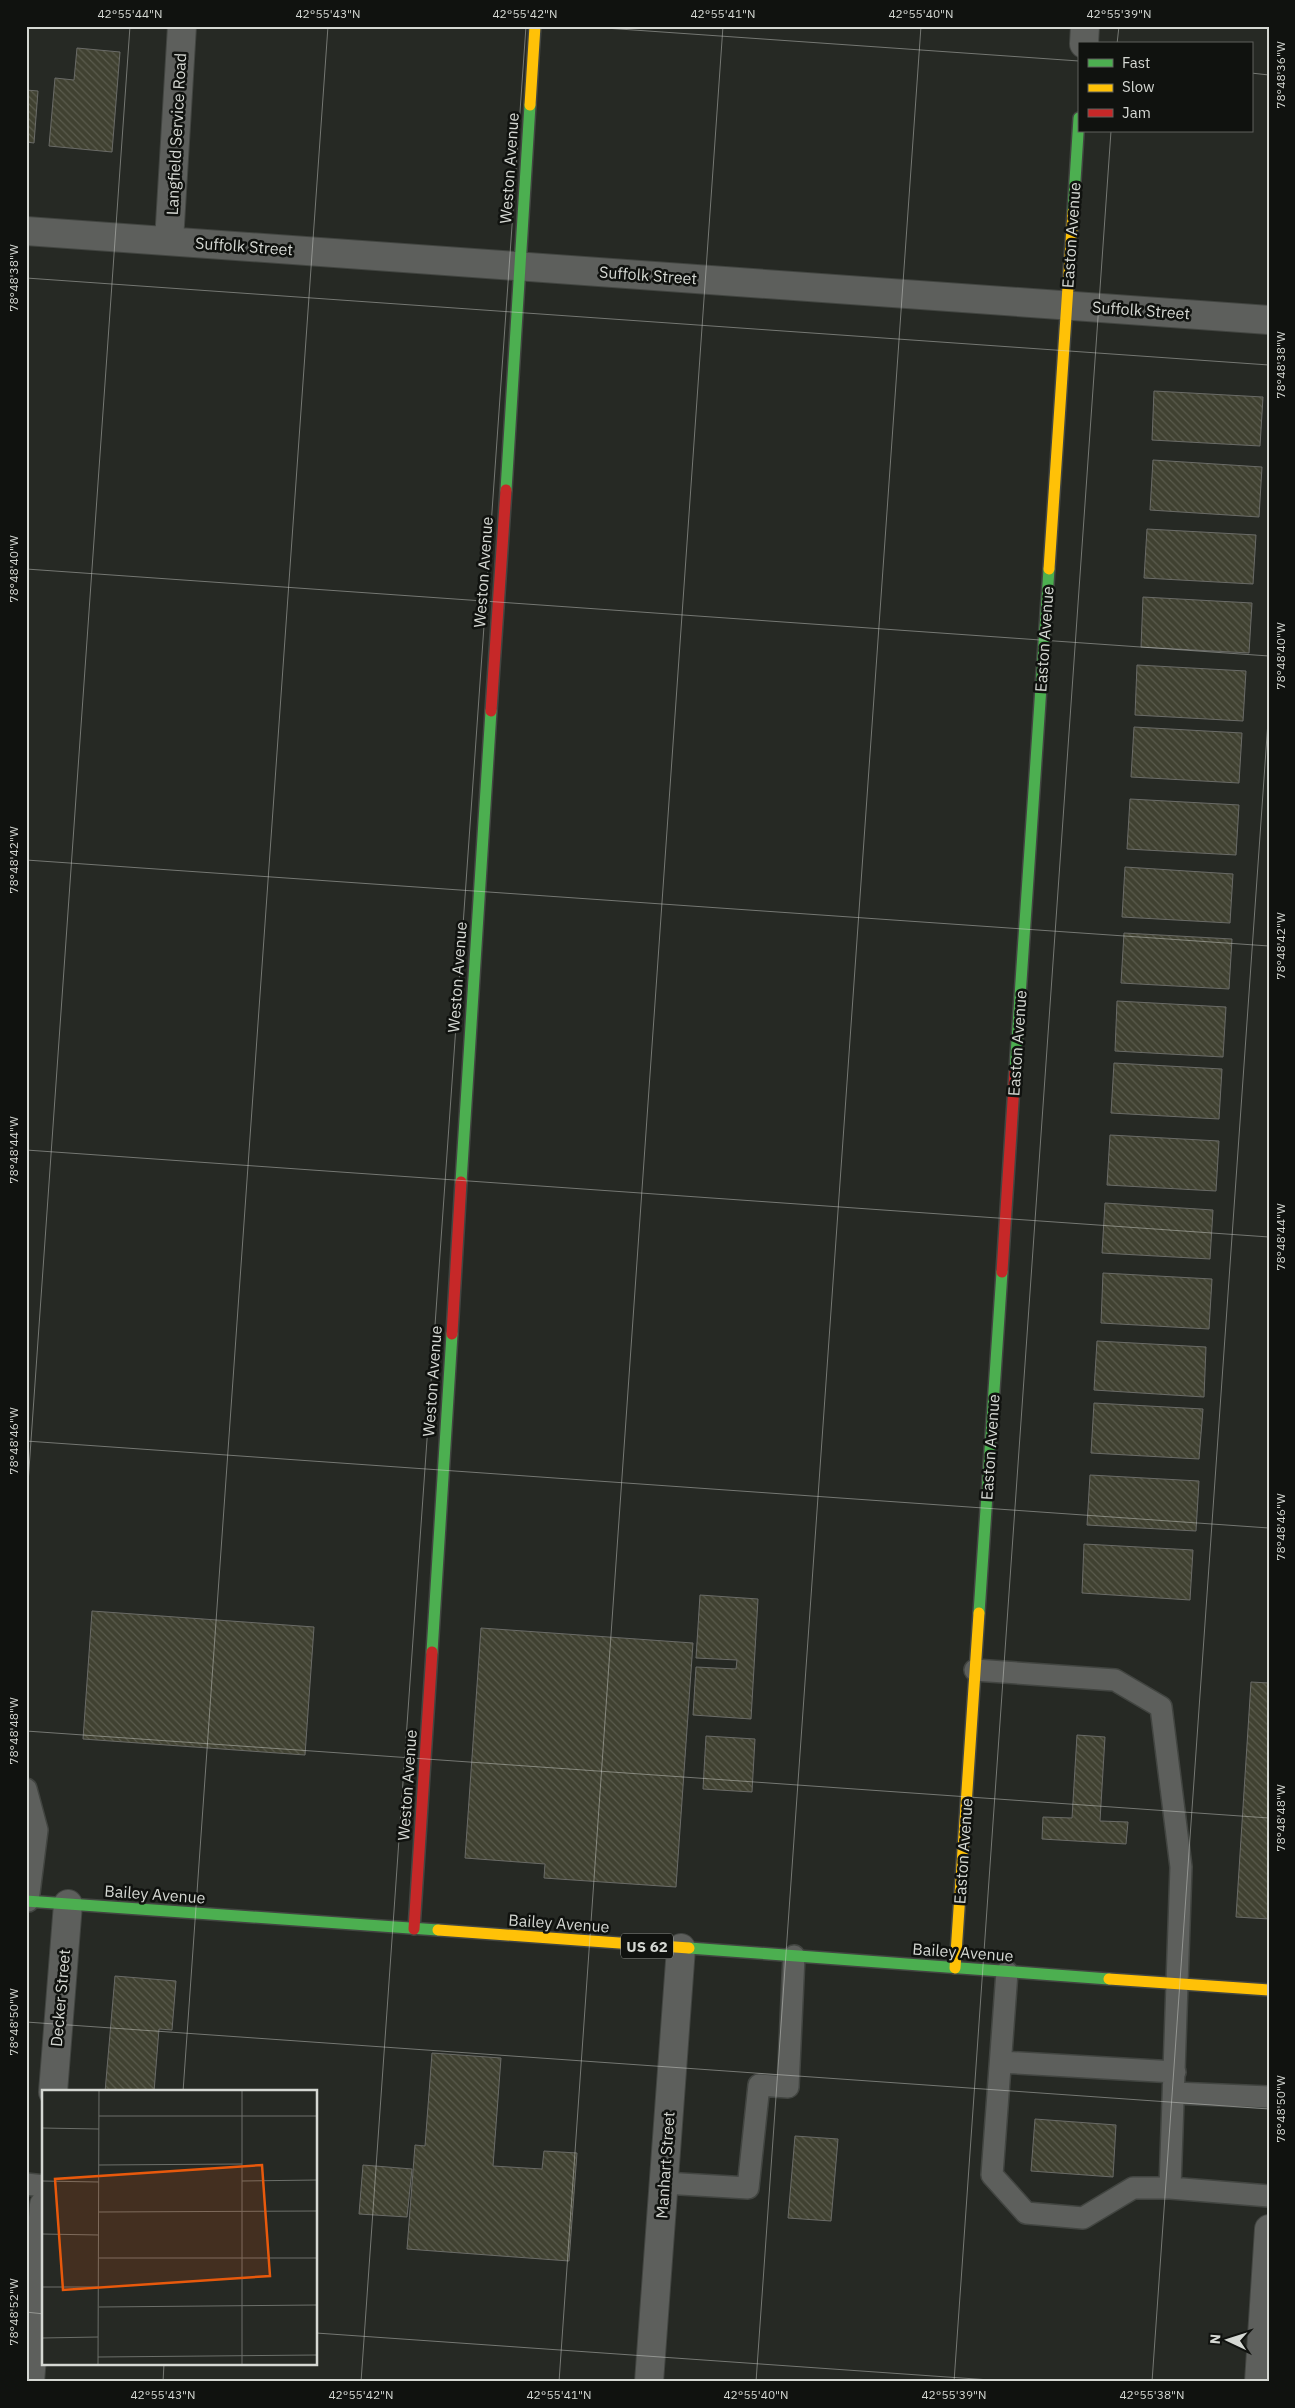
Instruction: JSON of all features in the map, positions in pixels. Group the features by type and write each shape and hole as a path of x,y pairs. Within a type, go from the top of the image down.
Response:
{"street":[{"name":"Langfield Service Road","path":"169,241 182,26"},
{"name":"Weston Avenue","path":"414,1929 518,265 535,26"},
{"path":"1084,42 1085,26"},
{"name":"Easton Avenue","path":"955,1968 1078,132"},
{"name":"Suffolk Street","path":"26,231 1269,320"},
{"name":"Bailey Avenue","path":"27,1901 1269,1990"},
{"name":"Decker Street","path":"53,2090 68,1904"},
{"name":"Manhart Street","path":"649,2382 681,1948"},
{"path":"30,2382 42,2229"},
{"path":"1259,2382 1269,2229"}],"lane":[{"path":"975,1670 1115,1680 1160,1707 1181,1867 1170,2188"},
{"path":"26,1789 37,1830 27,1901"},
{"path":"664,2182 748,2188 759,2085 788,2087 794,1956"},
{"path":"1007,1972 992,2175 1026,2213 1083,2218 1133,2188 1170,2188 1269,2196"},
{"path":"1000,2062 1174,2082 1269,2097"},
{"path":"26,2184 42,2186"}],"building":[{"path":"77,48 120,52 112,152 49,146 55,78 74,80"},
{"path":"26,90 38,91 34,143 26,142"},
{"path":"1154,391 1263,397 1260,446 1152,440"},
{"path":"1153,460 1262,467 1259,517 1150,510"},
{"path":"1147,529 1256,535 1253,584 1144,578"},
{"path":"1143,597 1252,603 1249,653 1141,647"},
{"path":"1137,665 1246,671 1243,721 1135,715"},
{"path":"1134,727 1242,733 1239,783 1131,777"},
{"path":"1130,799 1239,805 1236,855 1127,849"},
{"path":"1125,867 1233,874 1230,923 1122,917"},
{"path":"1124,933 1232,939 1229,989 1121,983"},
{"path":"1117,1001 1226,1007 1223,1057 1115,1051"},
{"path":"1114,1063 1222,1069 1219,1119 1111,1113"},
{"path":"1110,1135 1219,1141 1216,1191 1107,1185"},
{"path":"1105,1203 1213,1210 1210,1259 1102,1253"},
{"path":"1103,1273 1212,1279 1209,1329 1101,1323"},
{"path":"1097,1341 1206,1347 1204,1397 1094,1390"},
{"path":"1094,1403 1203,1409 1199,1459 1091,1453"},
{"path":"1090,1475 1199,1481 1196,1531 1087,1525"},
{"path":"1084,1544 1193,1550 1190,1600 1082,1593"},
{"path":"700,1595 758,1599 751,1719 693,1715 696,1667 736,1669 737,1660 696,1658"},
{"path":"92,1611 314,1627 305,1755 83,1739"},
{"path":"481,1628 693,1643 676,1887 544,1878 545,1864 465,1858"},
{"path":"1251,1682 1269,1683 1269,1919 1236,1917"},
{"path":"1077,1735 1105,1737 1100,1821 1128,1822 1126,1844 1042,1839 1043,1817 1072,1818"},
{"path":"706,1736 755,1739 752,1792 703,1789"},
{"path":"115,1976 176,1981 172,2030 159,2029 154,2090 105,2090"},
{"path":"432,2053 501,2058 493,2166 542,2169 544,2151 577,2153 569,2261 407,2249 415,2145 425,2146"},
{"path":"1035,2119 1116,2125 1113,2177 1031,2171"},
{"path":"795,2136 838,2139 831,2221 788,2218"},
{"path":"363,2165 412,2169 407,2217 359,2214"}],"traffic: fast":[{"path":"506,490 530,105"},
{"path":"1073,212 1078,132"},
{"path":"1015,1070 1049,569"},
{"path":"461,1182 491,711"},
{"path":"979,1613 1002,1272"},
{"path":"432,1652 452,1334"},
{"path":"26,1901 438,1930"},
{"path":"689,1948 1109,1979"}],"traffic: slow":[{"path":"530,105 535,26"},
{"path":"1049,569 1073,212"},
{"path":"955,1968 979,1613"},
{"path":"438,1930 689,1948"},
{"path":"1109,1979 1269,1990"}],"traffic: jam":[{"path":"491,711 506,490"},
{"path":"1002,1272 1015,1070"},
{"path":"452,1334 461,1182"},
{"path":"414,1929 432,1652"}]}
